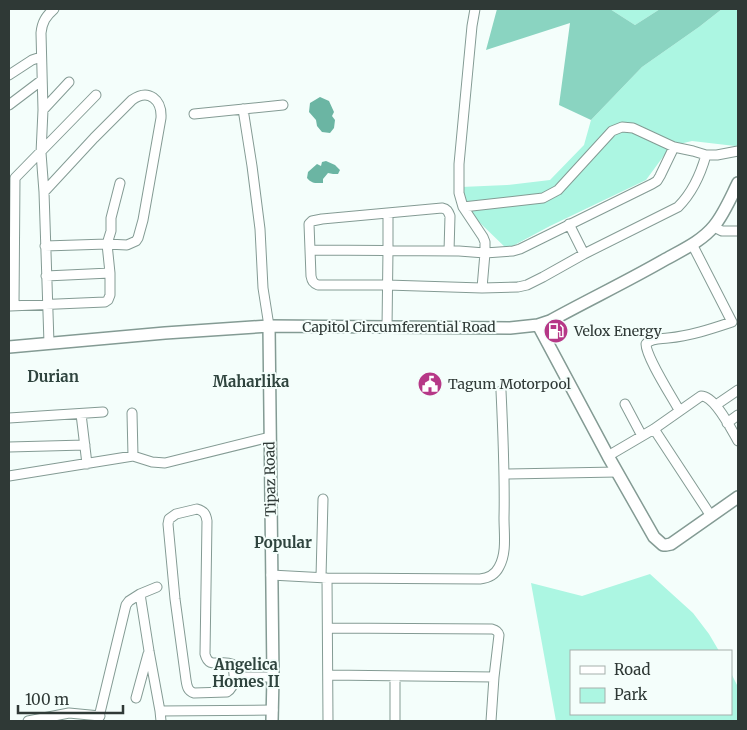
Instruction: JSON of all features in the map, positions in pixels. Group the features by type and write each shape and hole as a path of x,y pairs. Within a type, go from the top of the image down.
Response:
{"main road":[{"name":"Capitol Circumferential Road","path":"9,347 269,326 510,328 538,325 550,321 644,272 706,235 721,216 738,183"},
{"path":"538,325 654,538 663,545 672,544 738,497"},
{"name":"Tipaz Road","path":"269,326 272,716"}],"street":[{"path":"49,343 41,153 43,110 41,56 42,25 54,9"},
{"path":"474,9 459,164 459,193 464,207 485,242 482,288"},
{"path":"9,75 41,56"},
{"path":"9,105 42,80"},
{"path":"43,110 69,82"},
{"path":"44,192 127,104 137,96 143,94 148,96 154,99 160,106 161,118 138,238 132,244 127,245 45,246"},
{"path":"96,95 15,178 11,306 105,302 108,300 110,295 108,244 112,212 120,183"},
{"path":"194,114 282,106"},
{"path":"243,110 260,229 263,288 269,326"},
{"path":"464,207 543,198 558,190 612,131 622,127 633,128 674,147 693,150 706,155 738,151"},
{"path":"310,250 485,253 513,251 657,180 674,147"},
{"path":"449,251 450,216 446,209 442,208 322,219 312,221 308,228 311,276 312,281 318,285 518,287 527,285 678,207 686,199 702,168 706,155"},
{"path":"387,328 388,213"},
{"path":"569,224 584,254"},
{"path":"714,227 722,231 738,231"},
{"path":"679,410 646,351 646,344 650,340 708,330 732,322 692,244"},
{"path":"46,276 110,273"},
{"path":"716,406 738,390"},
{"path":"271,575 324,578 480,579 493,575 499,568 503,551 505,474 501,391"},
{"path":"608,456 654,429 701,396 710,398 738,441"},
{"path":"625,404 642,436"},
{"path":"9,418 104,412"},
{"path":"132,413 133,456"},
{"path":"81,414 87,464"},
{"path":"727,423 738,415"},
{"path":"654,429 711,516"},
{"path":"9,476 133,456 152,462 166,463 270,437"},
{"path":"9,447 85,444"},
{"path":"505,474 617,472"},
{"path":"323,499 324,578 328,628 328,721"},
{"path":"197,509 202,510 206,514 206,660 214,664 227,662 232,664 234,677 232,687 227,692 194,693 190,692 188,688 175,599 168,524 168,520 176,514 197,509"},
{"path":"28,721 69,713 99,719 126,605 129,600 157,587"},
{"path":"140,594 161,721"},
{"path":"328,628 483,628 496,630 499,635 491,721"},
{"path":"136,698 149,651"},
{"path":"328,675 494,677"},
{"path":"395,676 395,721"},
{"path":"234,677 273,677"},
{"path":"160,711 272,716"}],"green space":[{"path":"610,9 660,9 635,25"},
{"path":"722,9 738,9 738,145 692,141 671,146 646,180 507,249 479,222 470,211 461,187 507,185 550,180 584,145 591,120 642,67"},
{"path":"650,574 693,613 718,650 570,650 570,715 732,715 732,675 738,687 738,721 556,721 531,583 582,596"}],"shaded area":[{"path":"497,9 610,9 635,25 660,9 722,9 642,67 591,120 559,105 570,23 486,50"},
{"path":"320,97 329,101 334,112 332,116 335,120 334,128 330,133 322,132 317,126 316,120 309,112 310,103"},
{"path":"326,161 335,165 340,170 338,174 328,173 323,179 323,183 314,183 307,178 308,172 317,164 321,166 322,162"}],"place":[{"name":"Velox Energy","path":"556,331"},
{"name":"Tagum Motorpool","path":"430,384"}],"district":[{"name":"Durian","path":"53,376"},
{"name":"Maharlika","path":"251,381"},
{"name":"Popular","path":"283,542"},
{"name":"Angelica Homes II","path":"246,672"}]}
